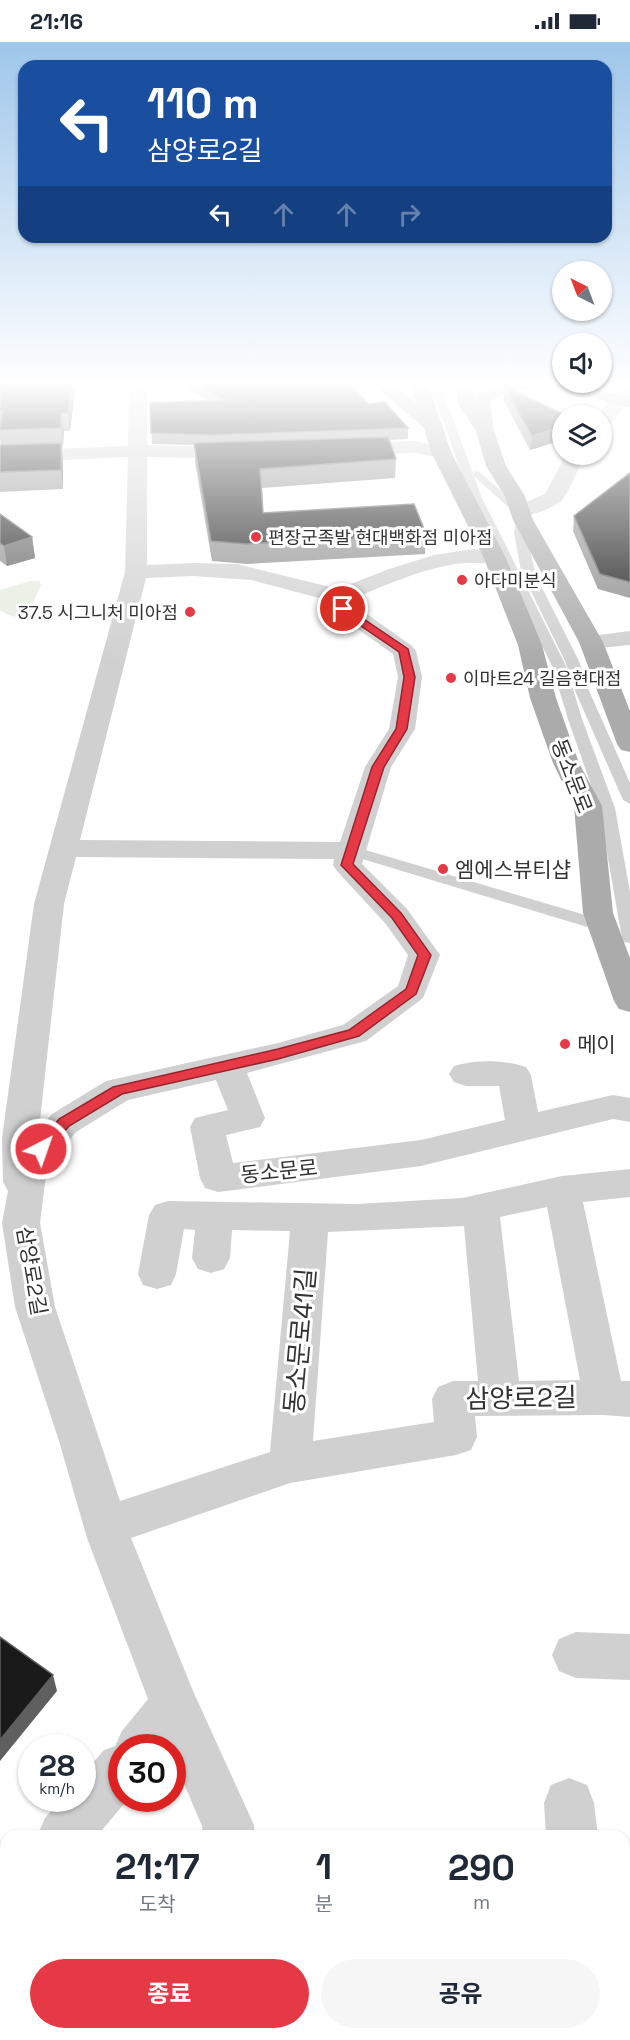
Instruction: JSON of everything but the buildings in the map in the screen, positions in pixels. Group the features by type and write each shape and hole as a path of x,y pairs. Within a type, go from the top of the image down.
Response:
{"main road":[{"name":"동소문로","path":"454,477 494,556 530,645 543,698 566,763 588,806 598,913 616,932 630,1001"},
{"path":"503,477 515,496 521,516 591,642 630,744"}],"street":[{"path":"21,1223 20,1138 49,904 136,572 138,477"},
{"path":"521,516 553,498 564,477"},
{"path":"136,572 195,569 250,573 340,596 429,561 470,554 494,556"},
{"path":"63,848 349,858 378,767 402,729 410,677 404,651 343,609 340,596"},
{"path":"591,642 630,638"},
{"name":"삼양로2길","path":"228,1830 175,1705 106,1526 35,1307 21,1223 30,1163 64,1123 118,1090 278,1054 354,1033 412,991 424,955 349,858"},
{"name":"동소문로","path":"227,1064 248,1118 207,1127 218,1178 421,1153 613,1107 630,1110"},
{"path":"466,1074 514,1075 524,1127"},
{"path":"157,1274 168,1215 357,1218 439,1214 481,1208 562,1190 630,1183"},
{"path":"562,1190 617,1398"},
{"path":"481,1208 500,1398"},
{"path":"211,1258 215,1216"},
{"name":"동소문로41길","path":"290,1464 310,1218"},
{"name":"삼양로2길","path":"106,1526 290,1464 456,1437 453,1399 617,1398"},
{"path":"576,1655 630,1657"},
{"path":"151,1734 175,1705"},
{"path":"68,1830 108,1784"}],"lane":[{"path":"349,858 616,932 607,808 575,719 559,666 476,498 468,477"},
{"path":"479,477 487,500 530,576 572,661 582,693 630,800"},
{"path":"481,477 521,516 520,533 530,576"}],"shaded area":[{"path":"30,581 39,581 41,585 27,613 17,617 0,610 0,590"}],"place":[{"name":"편장군족발 현대백화점 미아점","path":"256,537"},
{"name":"아다미분식","path":"462,580"},
{"name":"37.5 시그니처 미아점","path":"190,612"},
{"name":"이마트24 길음현대점","path":"451,678"},
{"name":"엠에스뷰티샵","path":"443,869"},
{"name":"메이","path":"565,1044"}],"route":[{"path":"41,1149 64,1123 118,1090 278,1054 354,1033 412,991 424,955 396,916 347,865 378,767 402,729 410,677 404,651 343,609"}]}
